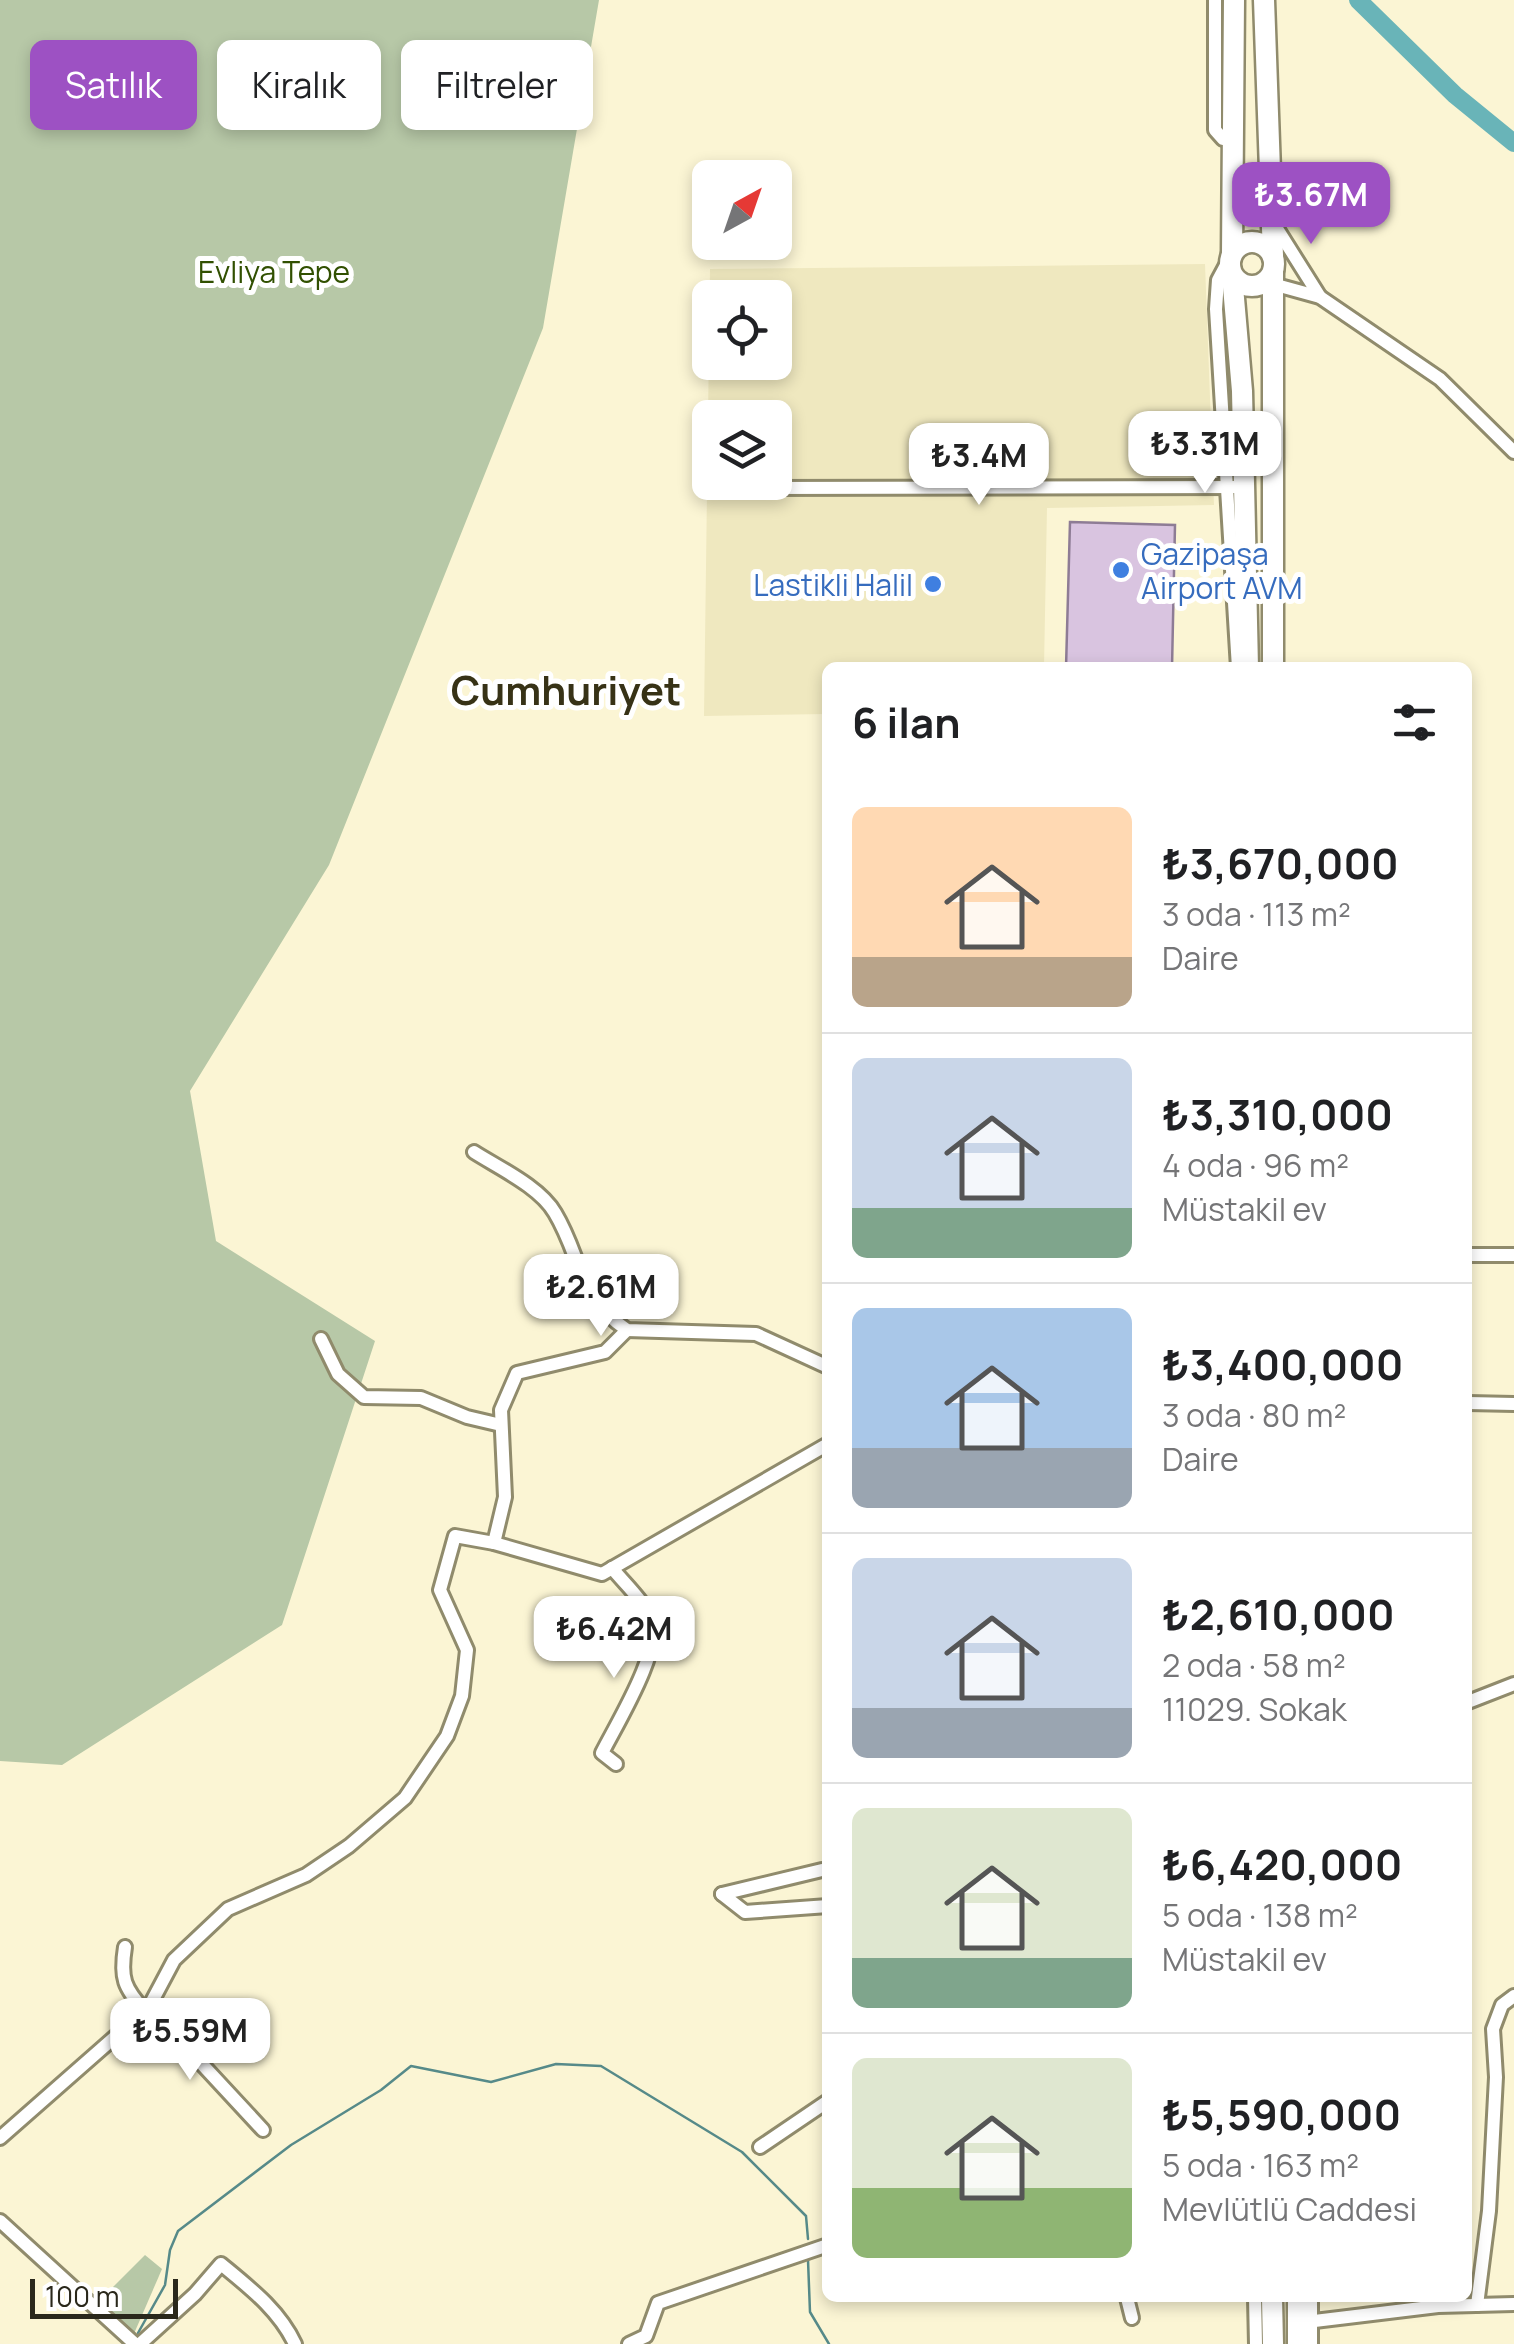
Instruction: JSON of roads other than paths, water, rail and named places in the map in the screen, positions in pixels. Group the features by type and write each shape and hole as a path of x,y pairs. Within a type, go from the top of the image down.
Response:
{"highway":[{"path":"1234,0 1232,264 1242,391 1235,486 1248,662"},
{"path":"1264,0 1274,662"},
{"path":"1232,264 1242,244 1256,242 1271,274"},
{"path":"1232,264 1249,286 1271,274"},
{"path":"1272,2302 1273,2344"},
{"path":"1298,2302 1302,2330"}],"street":[{"path":"1215,0 1215,130 1223,139 1232,141"},
{"path":"1270,216 1320,297"},
{"path":"1271,274 1320,297 1440,379 1514,452"},
{"path":"792,488 1235,486 1238,662"},
{"path":"474,1152 554,1210 582,1280 610,1318 627,1330 756,1334 822,1364"},
{"path":"1472,1255 1514,1255"},
{"path":"494,1543 504,1497 501,1410 518,1373 605,1352 627,1330"},
{"path":"321,1339 338,1374 364,1397 420,1398 467,1417 502,1424"},
{"path":"1472,1403 1514,1404"},
{"path":"0,2138 147,2009 174,1960 228,1909 306,1874 348,1846 405,1798 447,1736 462,1696 467,1650 440,1590 455,1536 602,1574 822,1447"},
{"path":"612,1568 653,1620 652,1641 642,1674 602,1753 616,1764"},
{"path":"1472,1700 1514,1684"},
{"path":"822,1870 722,1894 745,1912 822,1906"},
{"path":"124,1947 121,1974 125,1989 262,2130"},
{"path":"1477,2305 1489,2211 1496,2077 1493,2029 1502,2005 1514,1996"},
{"path":"760,2147 822,2105"},
{"path":"0,2221 137,2344 195,2294 221,2264 258,2294 286,2325 295,2344"},
{"path":"629,2344 648,2340 658,2304 822,2247"},
{"path":"1129,2302 1132,2318"},
{"path":"1255,2302 1256,2344"},
{"path":"1309,2302 1302,2330 1311,2344"},
{"path":"1302,2330 1438,2306 1514,2304"}],"waterway":[{"path":"1358,0 1455,95 1514,143"},
{"path":"138,2333 165,2285 170,2250 178,2231 291,2145 381,2090 411,2066 491,2082 556,2064 601,2066 742,2152 806,2216 808,2239"},
{"path":"808,2260 810,2312 829,2344"}],"place":[{"name":"Gazipaşa Airport AVM","path":"1121,570"},
{"name":"Lastikli Halil","path":"933,584"}],"district":[{"name":"Cumhuriyet","path":"566,689"}],"park label":[{"name":"Evliya Tepe","path":"274,271"}]}
